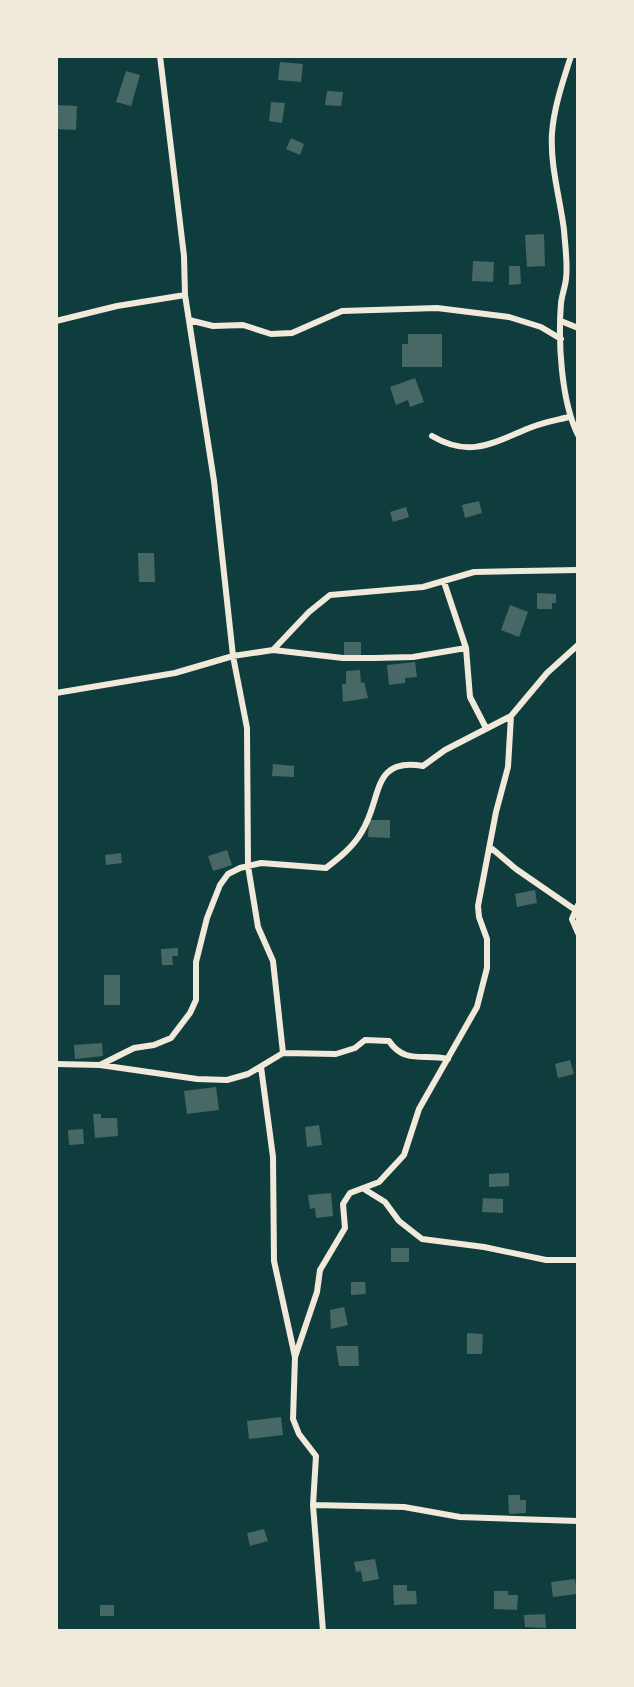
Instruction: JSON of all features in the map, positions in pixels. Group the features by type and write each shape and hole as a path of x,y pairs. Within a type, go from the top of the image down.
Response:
{"street":[{"path":"160,56 184,256 185,295 214,481 233,656 247,728 248,866 258,927 273,961 283,1053"},
{"path":"571,56 552,132 566,278 561,301 561,339 569,417 578,435"},
{"path":"56,321 117,306 185,295"},
{"path":"189,320 213,326 243,325 271,334 292,333 342,311 437,308 509,317 541,327 561,339"},
{"path":"561,321 578,328"},
{"path":"432,436 450,447 477,449 537,425 569,417"},
{"path":"273,650 330,595 423,587 474,572 578,570"},
{"path":"444,582 466,648 470,697 486,728"},
{"path":"100,1065 134,1048 171,1038 181,1026 196,1000 196,962 212,900 228,874 248,866 275,862 326,868 361,834 377,799 383,775 392,767 406,763 423,766 511,716 547,673 578,645"},
{"path":"56,693 175,673 233,656 273,650 343,658 413,657 466,648"},
{"path":"295,1357 317,1292 320,1270 345,1228 343,1204 350,1193 379,1182 404,1155 419,1109 477,1007 487,968 487,939 478,906 508,767 511,716"},
{"path":"490,847 576,907 572,919 578,933"},
{"path":"56,1064 100,1065 197,1079 227,1080 248,1074 283,1053 336,1054 355,1048 365,1040 389,1041 396,1051 414,1059 448,1059"},
{"path":"261,1067 273,1157 274,1261 295,1357 293,1419 299,1434 316,1456 313,1505 323,1631"},
{"path":"364,1189 385,1202 399,1221 422,1239 484,1247 546,1260 578,1260"},
{"path":"313,1505 404,1507 460,1517 578,1521"}],"building":[{"path":"280,62 303,64 301,82 278,80"},
{"path":"126,71 140,75 131,106 116,102"},
{"path":"327,91 343,92 341,106 325,105"},
{"path":"271,102 285,103 282,123 269,121"},
{"path":"56,105 77,106 76,130 56,129"},
{"path":"291,138 304,144 300,155 286,149"},
{"path":"544,234 545,266 527,267 525,235"},
{"path":"473,261 494,262 493,282 472,281"},
{"path":"509,266 520,266 521,284 509,285"},
{"path":"408,334 442,334 442,367 402,367 402,344 408,344"},
{"path":"415,378 424,402 410,407 408,400 396,405 390,387"},
{"path":"479,501 482,513 465,518 462,505"},
{"path":"406,507 409,517 393,522 390,512"},
{"path":"138,553 154,553 155,582 139,582"},
{"path":"537,593 556,594 552,609 537,609"},
{"path":"510,605 528,612 519,637 501,630"},
{"path":"344,642 361,642 361,656 344,657"},
{"path":"415,662 417,677 405,678 405,683 389,685 387,665"},
{"path":"360,670 361,683 364,682 368,698 343,702 342,684 346,684 346,671"},
{"path":"273,764 294,766 294,777 272,776"},
{"path":"369,820 390,820 390,838 368,837"},
{"path":"227,850 232,865 213,871 208,856"},
{"path":"121,853 122,863 106,865 105,855"},
{"path":"535,890 537,903 517,907 515,894"},
{"path":"178,948 178,956 172,956 173,965 162,965 161,949"},
{"path":"104,975 120,975 120,1005 104,1005"},
{"path":"102,1043 103,1056 75,1059 74,1045"},
{"path":"570,1060 574,1074 558,1078 555,1064"},
{"path":"216,1087 219,1110 187,1114 184,1091"},
{"path":"93,1114 101,1114 101,1118 117,1118 118,1136 95,1138"},
{"path":"319,1125 322,1145 307,1147 305,1127"},
{"path":"83,1129 84,1144 69,1145 68,1130"},
{"path":"509,1173 509,1186 489,1187 489,1174"},
{"path":"331,1193 333,1216 316,1218 315,1208 310,1209 308,1195"},
{"path":"483,1198 503,1199 503,1213 482,1212"},
{"path":"391,1248 409,1248 409,1262 391,1262"},
{"path":"351,1282 365,1282 366,1294 351,1295"},
{"path":"344,1307 348,1325 331,1329 330,1310"},
{"path":"467,1333 483,1334 482,1354 467,1354"},
{"path":"336,1346 358,1346 359,1366 339,1366"},
{"path":"281,1417 283,1435 249,1439 247,1421"},
{"path":"508,1495 520,1495 520,1500 526,1500 526,1513 509,1514"},
{"path":"264,1529 268,1541 250,1546 247,1533"},
{"path":"375,1559 379,1579 363,1582 361,1571 356,1572 354,1562"},
{"path":"575,1579 577,1594 553,1597 551,1582"},
{"path":"393,1585 407,1585 407,1591 416,1591 417,1604 394,1605"},
{"path":"494,1591 518,1595 517,1610 494,1609"},
{"path":"100,1605 114,1605 114,1616 100,1616"},
{"path":"545,1614 546,1628 525,1627 524,1615"}]}
